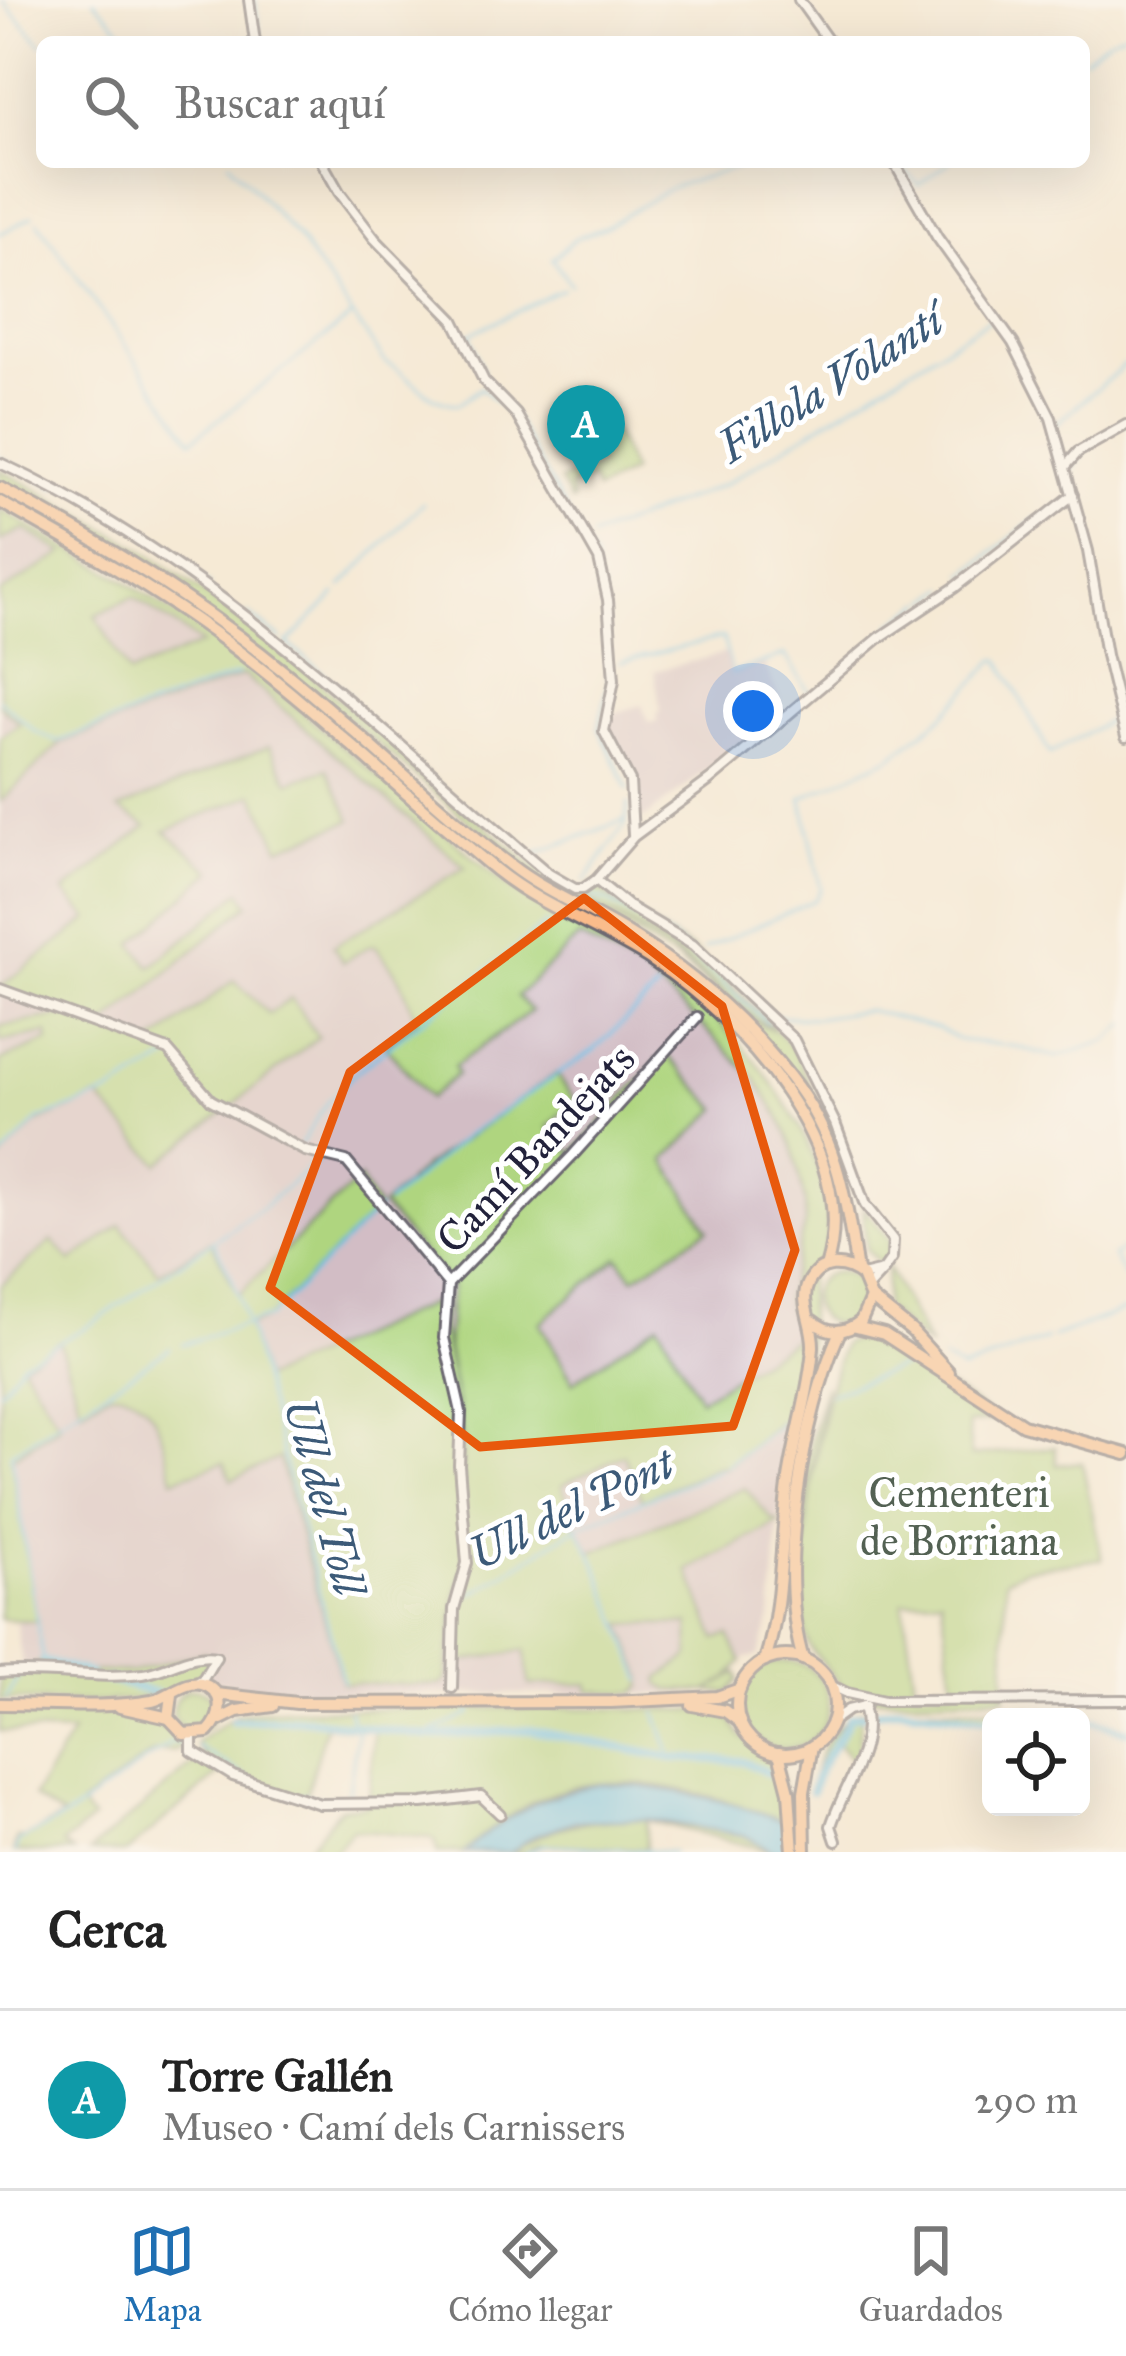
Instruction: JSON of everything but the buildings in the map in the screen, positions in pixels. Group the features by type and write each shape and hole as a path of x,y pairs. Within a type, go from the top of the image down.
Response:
{"main road":[{"path":"0,488 117,555 231,629 507,863 663,955 695,980 770,1054 810,1106 841,1173 865,1283 866,1315 854,1327 840,1331 813,1321 805,1293 812,1277 826,1267 842,1265 865,1283 943,1366 988,1405"},
{"path":"0,502 111,566 222,639 323,719 500,873 552,908 657,963 700,999 783,1086 812,1136 827,1180 832,1215 833,1246 826,1267"},
{"path":"765,1660 779,1608 787,1496 811,1361 813,1321"},
{"path":"854,1327 884,1334 1023,1425 1126,1454"},
{"path":"803,1659 793,1598 800,1490 819,1383 840,1331"},
{"path":"740,1722 740,1689 749,1672 765,1660 803,1659 820,1670 830,1685 831,1722 812,1746 804,1792 806,1852"},
{"path":"0,1705 151,1701 195,1684 213,1692 297,1703"},
{"path":"97,1704 169,1718 178,1730 193,1736 208,1732 218,1720 237,1711 297,1703 610,1702 717,1697 740,1689"},
{"path":"213,1692 220,1706 218,1720"},
{"path":"169,1718 172,1695"},
{"path":"610,1702 710,1707 740,1722 759,1746 779,1753 812,1746"},
{"path":"779,1753 789,1792 793,1852"}],"street":[{"path":"249,0 254,36"},
{"path":"800,0 825,36"},
{"path":"325,168 375,238 454,320 484,382 516,414 599,559 608,600 614,680 604,731 630,782 634,836"},
{"path":"897,168 937,237 1012,343 1051,418 1073,495 1126,737"},
{"path":"1066,467 1078,452 1126,425"},
{"path":"0,463 128,535 242,614 333,686 549,874 575,889 596,880 634,836 710,781 879,638 954,588 1073,495"},
{"path":"596,880 620,901 693,945 798,1045 835,1123 865,1205 893,1240 892,1258 865,1283"},
{"path":"0,989 168,1050 212,1100 305,1151 346,1161 448,1284"},
{"name":"Camí Bandejats","path":"452,1688 453,1623 467,1563 460,1479 461,1412 444,1338 448,1284 697,1017"},
{"path":"0,1673 148,1674 205,1655 216,1658"},
{"path":"195,1684 216,1658"},
{"path":"213,1692 216,1658"},
{"path":"830,1685 847,1694 884,1701 1126,1700"},
{"path":"831,1722 848,1710 884,1701"},
{"path":"836,1841 831,1826 858,1766 867,1718 863,1706"},
{"path":"193,1736 192,1751 233,1777 320,1804 422,1803 481,1796 500,1814"}],"highlighted area":[{"path":"584,898 722,1006 795,1250 733,1426 480,1447 270,1288 350,1072"}],"shaded area":[{"path":"0,510 211,639 485,870 535,907 636,958 764,1074 818,1170 806,1274 806,1353 783,1466 771,1618 758,1656 746,1658 726,1680 696,1693 638,1694 257,1693 227,1682 183,1679 27,1699 0,1510"},
{"path":"726,653 731,674 764,663 781,701 743,725 750,738 643,819 633,775 608,731 611,714 642,705 648,723 658,721 661,711 654,671"}],"green space":[{"path":"614,431 632,472 596,491 591,479 570,487 571,502 560,481 599,465 590,441"},
{"path":"0,469 138,547 211,598 311,675 546,877 669,949 757,1023 778,1032 794,1050 830,1126 715,991 678,960 531,875 352,722 75,525 0,483"},
{"path":"0,509 121,578 226,648 503,882 668,977 726,1029 778,1091 814,1157 828,1225 822,1257 808,1275 808,1348 794,1421 781,1421 727,1467 719,1466 642,1500 624,1454 562,1485 576,1526 592,1552 745,1488 779,1522 688,1570 716,1639 729,1635 742,1662 727,1679 737,1673 739,1680 729,1692 669,1690 660,1684 659,1679 690,1656 689,1624 622,1624 643,1677 635,1693 589,1691 589,1684 529,1685 525,1650 455,1663 457,1611 465,1580 462,1437 447,1348 451,1286 382,1206 424,1167 556,1074 575,1100 548,1127 572,1153 665,1053 718,1109 665,1160 708,1229 634,1278 618,1257 540,1323 573,1382 658,1323 700,1399 797,1337 786,1297 805,1222 805,1202 792,1145 755,1078 642,971 579,937 517,996 531,1011 454,1066 457,1074 430,1098 385,1046 416,1019 400,979 376,946 343,962 333,946 465,867 244,675 62,742 0,802 0,737 20,723 0,706 0,593 64,553 24,529 0,541","holes":["134,597 202,644 129,674 95,615"]},
{"path":"269,746 289,782 327,769 352,820 280,848 254,794 165,831 212,871 133,944 151,967 241,891 249,904 104,1026 0,987 89,919 64,892 147,826 119,809"},
{"path":"593,883 619,905 695,951 776,1028 758,1021 668,945 579,895"},
{"path":"234,980 269,1014 291,998 318,1037 159,1164 98,1097 36,1123 0,1161 0,1061 49,1041 48,1033 0,1042 0,1026 67,1015 144,1045 153,1043"},
{"path":"359,1179 378,1209 269,1317 248,1327 263,1379 444,1298 442,1328 459,1415 465,1564 456,1594 446,1680 441,1685 342,1683 279,1458 231,1480 224,1462 173,1479 156,1421 139,1400 110,1392 81,1410 59,1341 22,1364 60,1425 11,1458 37,1621 0,1619 0,1286 52,1241 71,1262 121,1225 159,1273 211,1241 238,1295"},
{"path":"863,1207 890,1240 882,1266 866,1249"},
{"path":"887,1267 930,1348 884,1308"},
{"path":"838,1272 857,1279 864,1298 857,1317 838,1324 819,1317 812,1298 819,1279"},
{"name":"Cementeri de Borriana","path":"870,1334 997,1419 968,1424 971,1456 1055,1447 1057,1465 1082,1462 1102,1559 1025,1569 1005,1580 1005,1697 861,1695 845,1688 808,1642 803,1581 811,1492 826,1404 844,1343","holes":["941,1597 954,1689 916,1691 903,1602"]},
{"path":"826,1385 799,1586 802,1644 798,1579 800,1513 809,1448"},
{"path":"205,1652 210,1664 195,1680 144,1698 0,1700 0,1676 17,1674 44,1660 90,1671 132,1672"},
{"path":"785,1661 802,1664 816,1674 826,1688 826,1722 816,1736 802,1746 785,1749 768,1746 754,1736 744,1722 741,1705 744,1688 754,1674 768,1664"},
{"path":"194,1689 209,1695 215,1710 209,1725 194,1731 179,1725 173,1710 179,1695"},
{"path":"899,1707 982,1708 982,1720 899,1708"},
{"path":"98,1708 163,1718 188,1742 175,1751 154,1752 81,1805 93,1820 63,1844 73,1852 13,1852 17,1838 63,1817 33,1797 72,1733 0,1731 0,1709"},
{"path":"284,1709 717,1712 731,1720 780,1773 786,1822 700,1794 607,1783 537,1800 464,1852 437,1852 431,1838 352,1830 334,1852 304,1852 340,1808 366,1805 369,1798 374,1731 326,1725 305,1798 225,1769 127,1852 89,1852 204,1755 198,1741 237,1714"},
{"path":"862,1711 857,1758 837,1744 824,1759 811,1792 826,1744 841,1724"},
{"path":"648,1819 744,1836 775,1852 646,1820 646,1849 537,1844 524,1852 510,1852 560,1828"}],"water":[{"path":"604,1784 697,1795 786,1822 786,1852 775,1852 744,1835 648,1819 575,1821 535,1835 510,1852 464,1852 529,1807"}],"waterway":[{"path":"2,0 36,38"},
{"path":"94,0 127,36"},
{"path":"255,0 259,36"},
{"path":"1090,53 1126,31"},
{"path":"234,168 298,238 386,363 437,399 458,404 481,388 513,416 595,562"},
{"path":"571,285 552,259 576,238 605,227 672,187 736,168"},
{"path":"904,168 919,185 942,168"},
{"path":"0,234 33,216"},
{"path":"38,222 192,440 352,316"},
{"path":"483,371 470,334 563,289"},
{"name":"Fillola Volantí","path":"592,537 725,484 990,319 994,321"},
{"name":"Fillola Volantí","path":"1057,423 1126,364"},
{"name":"Fillola Volantí","path":"1042,408 1047,420"},
{"path":"1071,472 1083,453"},
{"path":"0,458 57,488"},
{"path":"342,586 423,503"},
{"path":"964,575 1037,518"},
{"path":"191,572 209,585"},
{"path":"928,600 947,588"},
{"path":"602,589 604,617"},
{"path":"288,643 336,594"},
{"path":"890,626 924,602"},
{"path":"248,614 281,639"},
{"path":"605,625 609,682 599,728 628,789"},
{"path":"621,662 723,637 732,673 785,655 809,692"},
{"path":"287,643 350,696"},
{"path":"704,949 815,900 821,889 802,798 891,757 942,717 995,660 1000,660 1050,754 1117,716"},
{"path":"0,700 35,731 57,742 239,674"},
{"path":"585,881 625,825 628,804"},
{"path":"534,854 625,820"},
{"path":"585,895 606,901 673,939 767,1022"},
{"path":"301,1144 328,1101 355,1073 547,923"},
{"path":"663,985 666,982"},
{"path":"387,1203 466,1136 594,1050 657,990"},
{"path":"776,1016 816,1018 868,1010 939,1029 959,1040 1057,1057 1107,1041 1126,1024"},
{"path":"0,1160 38,1120 111,1093 170,1058"},
{"path":"188,1079 199,1096 219,1109"},
{"path":"0,1391 23,1361 87,1327 263,1207 318,1160 309,1156"},
{"path":"182,1344 270,1317 378,1209"},
{"name":"Ull del Toll","path":"214,1242 246,1320"},
{"name":"Ull del Pont","path":"1126,1247 1113,1256 1126,1278"},
{"name":"Ull del Pont","path":"1053,1337 1126,1310"},
{"name":"Ull del Toll","path":"248,1326 343,1682"},
{"name":"Ull del Pont","path":"943,1359 962,1370 1047,1339"},
{"path":"43,1661 11,1453 170,1348"},
{"name":"Ull del Pont","path":"830,1394 914,1362"},
{"name":"Ull del Pont","path":"726,1466 785,1420"},
{"name":"Ull del Pont","path":"455,1681 461,1595 477,1591 577,1527 722,1469"},
{"path":"578,1529 642,1680"},
{"path":"43,1661 89,1673"},
{"path":"6,1698 19,1676"},
{"path":"107,1680 158,1694"},
{"name":"Ull del Pont","path":"424,1736 470,1714 470,1708"},
{"path":"869,1713 899,1708 982,1718"},
{"name":"Ull del Toll","path":"349,1710 353,1725"},
{"path":"656,1713 672,1758"},
{"path":"812,1791 850,1717 862,1715"},
{"path":"233,1721 305,1719 429,1736 530,1730 672,1758 743,1761 775,1777"},
{"path":"1090,1721 1126,1731"},
{"path":"348,1799 358,1726"},
{"path":"14,1852 19,1841 68,1816 172,1742 186,1745"},
{"path":"198,1747 247,1777"},
{"path":"302,1794 334,1801"},
{"path":"525,1852 545,1845 673,1852"}],"place":[{"name":"Torre Gallén","path":"586,484"}]}
